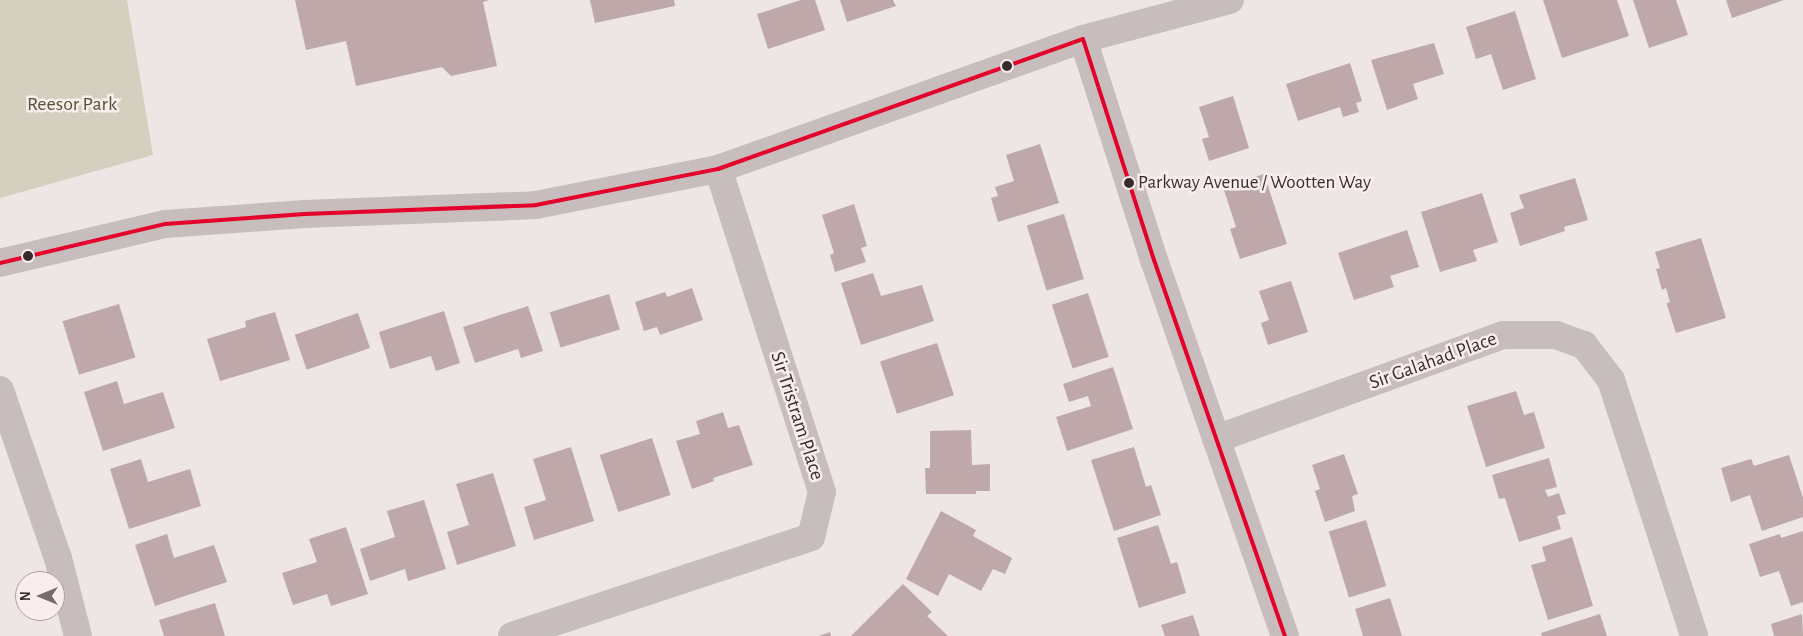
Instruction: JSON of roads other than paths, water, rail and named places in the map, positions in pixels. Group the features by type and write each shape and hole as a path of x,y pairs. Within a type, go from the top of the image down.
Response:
{"street":[{"path":"0,263 165,224 305,214 536,204 718,169 1084,40 1230,0"},
{"path":"1084,40 1154,260 1284,636"},
{"name":"Sir Tristram Place","path":"512,636 811,537 822,492 718,169"},
{"name":"Sir Galahad Place","path":"1216,439 1503,335 1556,335 1584,345 1611,380 1694,636"},
{"path":"0,390 58,558 78,636"}],"place":[{"name":"Parkway Avenue / Wootten Way","path":"1129,183"}],"park label":[{"name":"Reesor Park","path":"72,104"}]}
